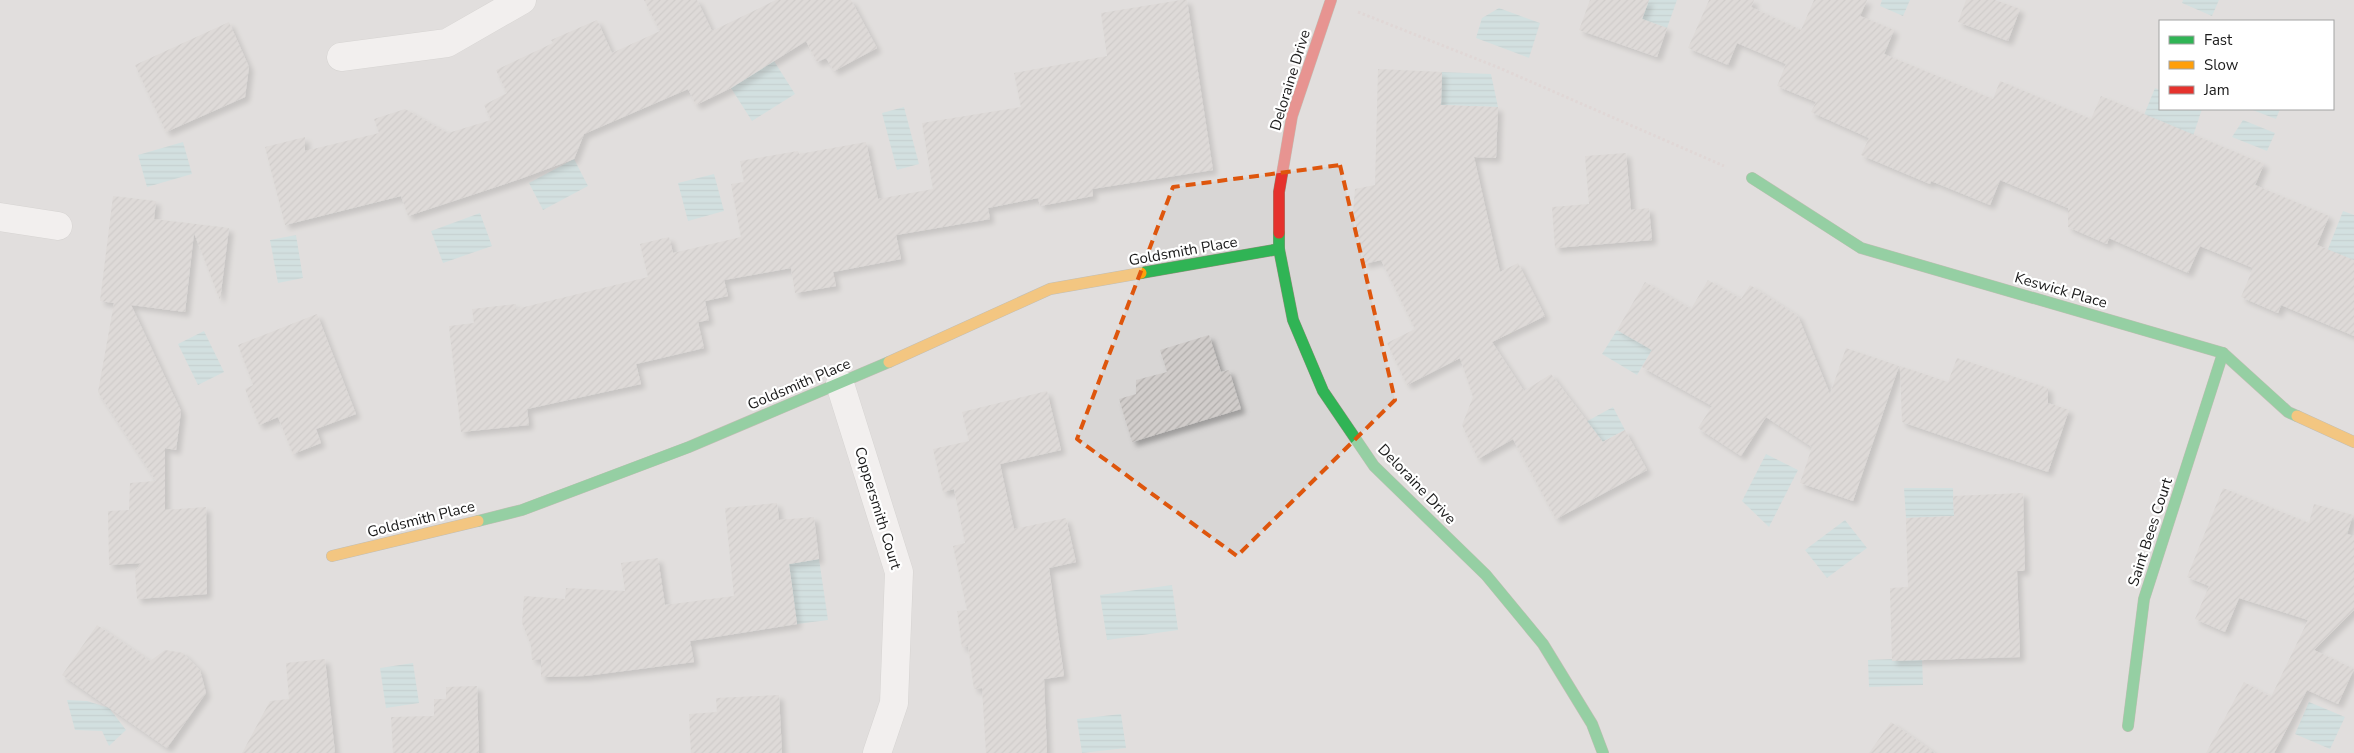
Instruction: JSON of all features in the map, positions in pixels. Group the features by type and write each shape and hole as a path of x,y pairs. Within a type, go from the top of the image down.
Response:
{"street":[{"path":"341,57 447,43 522,0"},
{"name":"Deloraine Drive","path":"1331,0 1292,116 1279,192 1279,249 1293,320 1323,391 1374,466 1486,575 1543,644 1592,724 1603,753"},
{"name":"Keswick Place","path":"1752,178 1861,248 2223,353 2288,412 2354,442"},
{"path":"0,217 58,226"},
{"name":"Goldsmith Place","path":"332,556 522,510 690,447 840,384 1050,289 1279,249"},
{"name":"Saint Bees Court","path":"2128,726 2144,599 2223,353"},
{"name":"Coppersmith Court","path":"840,384 899,572 894,703 877,753"}],"path":[{"path":"1331,0 1497,67 1752,178"}],"highlighted area":[{"path":"1340,165 1395,400 1237,556 1077,439 1173,187"}],"shaded area":[{"path":"0,0 2354,0 2354,753 0,753"}],"water":[{"path":"1649,0 1677,0 1667,28 1642,19"},
{"path":"1882,0 1910,0 1903,16 1880,6"},
{"path":"2183,0 2219,0 2212,16 2182,3"},
{"path":"1499,8 1540,23 1529,58 1476,38 1482,18"},
{"path":"774,61 795,94 752,121 731,88"},
{"path":"1442,72 1491,74 1498,107 1441,105"},
{"path":"2155,88 2159,90 2159,110 2202,110 2193,136 2144,115"},
{"path":"904,107 919,164 897,170 882,113"},
{"path":"2253,110 2280,110 2276,119"},
{"path":"2243,120 2275,133 2267,151 2232,137"},
{"path":"183,142 192,174 147,187 138,155"},
{"path":"574,159 588,186 543,210 529,183"},
{"path":"714,174 724,211 688,221 678,183"},
{"path":"2343,211 2354,215 2354,274 2323,262"},
{"path":"480,213 492,246 443,263 431,231"},
{"path":"296,235 303,278 278,283 270,240"},
{"path":"1617,330 1652,350 1637,375 1602,354"},
{"path":"204,331 224,372 198,385 178,344"},
{"path":"1613,407 1625,430 1583,452 1571,430"},
{"path":"1766,454 1798,470 1769,527 1742,501"},
{"path":"1904,488 1953,488 1954,516 1906,518"},
{"path":"1845,520 1867,548 1827,578 1805,550"},
{"path":"819,559 828,620 797,624 789,564"},
{"path":"1172,585 1178,630 1107,640 1100,595"},
{"path":"1922,658 1923,685 1869,687 1868,660"},
{"path":"413,663 419,703 386,708 380,668"},
{"path":"67,700 87,701 109,708 126,730 109,746 102,731 75,730"},
{"path":"2309,702 2345,717 2330,749 2295,734"},
{"path":"1121,714 1126,748 1082,753 1077,719"}],"building":[{"path":"644,0 697,0 712,31 776,0 851,0 877,48 834,71 826,58 817,62 806,41 731,88 696,105 688,89 584,134 574,159 520,179 408,216 401,196 285,225 265,147 305,137 305,151 379,133 374,119 405,109 448,133 491,120 484,105 507,93 496,70 553,43 551,40 597,20 612,53 660,31"},
{"path":"1187,0 1213,170 1092,189 1093,196 1040,206 1038,198 988,208 990,219 896,235 901,259 833,272 836,286 795,293 791,268 724,280 728,296 705,301 709,320 698,322 704,348 636,364 641,384 527,409 529,425 461,432 449,326 474,323 472,309 516,304 516,309 648,277 640,244 669,237 673,253 741,237 731,184 744,182 740,161 798,151 799,154 866,142 878,199 933,189 922,123 1021,107 1014,73 1107,56 1101,13"},
{"path":"1590,0 1649,0 1642,19 1667,28 1657,57 1579,30"},
{"path":"1709,0 1754,0 1751,7 1801,30 1814,0 1867,0 1860,16 1894,30 1884,54 1993,99 2000,81 2091,119 2101,96 2264,164 2255,185 2329,216 2317,245 2354,260 2354,336 2281,305 2278,313 2241,297 2253,268 2200,246 2188,273 2109,238 2107,244 2068,227 2068,208 2000,180 1990,205 1931,181 1930,184 1861,155 1869,138 1811,112 1816,102 1777,86 1786,64 1737,43 1728,65 1688,48"},
{"path":"1966,0 1995,0 2020,9 2008,41 1958,22"},
{"path":"229,22 249,67 245,97 166,132 135,65"},
{"path":"1378,69 1442,72 1441,105 1498,107 1496,158 1474,157 1500,272 1518,263 1545,316 1492,342 1524,391 1551,374 1603,442 1625,430 1647,470 1556,519 1513,439 1478,459 1462,425 1473,397 1460,358 1407,385 1387,343 1415,329 1381,260 1364,264 1353,213 1355,189 1375,185"},
{"path":"1626,153 1631,210 1649,208 1652,240 1555,248 1552,207 1589,204 1585,156"},
{"path":"113,196 156,201 154,219 229,228 220,300 194,233 185,312 131,305 181,411 176,450 165,448 165,510 206,507 207,594 137,599 135,571 141,563 109,565 108,511 129,510 130,483 156,481 98,392 114,303 100,301"},
{"path":"1708,280 1741,299 1750,285 1798,316 1830,394 1846,348 1899,366 1853,501 1800,483 1812,447 1766,417 1741,456 1698,428 1712,406 1642,367 1652,350 1617,330 1645,282 1691,309"},
{"path":"317,314 356,414 316,429 321,443 293,454 278,417 259,425 245,389 253,385 238,345"},
{"path":"1209,335 1221,372 1229,370 1241,409 1132,442 1119,399 1136,394 1136,380 1167,372 1160,350"},
{"path":"1957,358 2048,388 2048,403 2069,410 2048,472 1902,422 1900,366 1948,382"},
{"path":"1047,391 1061,450 1000,464 1014,529 1066,518 1076,562 1049,568 1064,676 1044,679 1047,753 986,753 982,688 974,689 968,646 962,647 957,611 967,610 953,546 965,543 954,489 943,492 933,449 969,441 962,412"},
{"path":"2223,488 2309,523 2314,504 2353,515 2347,534 2354,536 2354,610 2314,650 2354,669 2338,704 2307,690 2274,753 2206,753 2244,682 2271,697 2308,620 2239,598 2225,632 2195,619 2209,586 2187,577"},
{"path":"2023,493 2025,571 2017,571 2020,657 1892,661 1890,588 1908,587 1906,518 1954,516 1953,496"},
{"path":"777,503 779,520 814,517 819,559 789,564 797,624 690,641 694,662 585,676 541,677 541,659 532,660 531,645 522,623 524,596 565,599 566,588 625,591 621,563 658,558 665,605 734,596 725,508"},
{"path":"97,625 150,661 165,650 183,653 200,670 206,693 167,748 62,675"},
{"path":"325,659 335,753 242,753 270,701 289,699 286,663"},
{"path":"477,686 479,753 393,753 391,717 434,716 434,699 446,699 446,687"},
{"path":"779,695 782,753 691,753 689,714 717,712 716,698"},
{"path":"1891,722 1935,753 1869,753"}],"traffic: fast":[{"path":"1752,178 1861,248 2223,353 2288,412 2297,416"},
{"path":"1279,233 1279,249 1293,320 1323,391 1374,466 1486,575 1543,644 1592,724 1603,753"},
{"path":"1141,273 1279,249"},
{"path":"2128,726 2144,599 2223,353"},
{"path":"478,521 522,510 689,447 889,362"}],"traffic: slow":[{"path":"889,362 1050,289 1141,273"},
{"path":"2297,416 2354,442"},
{"path":"332,556 478,521"}],"traffic: jam":[{"path":"1279,233 1279,192 1292,116 1331,0"}]}
